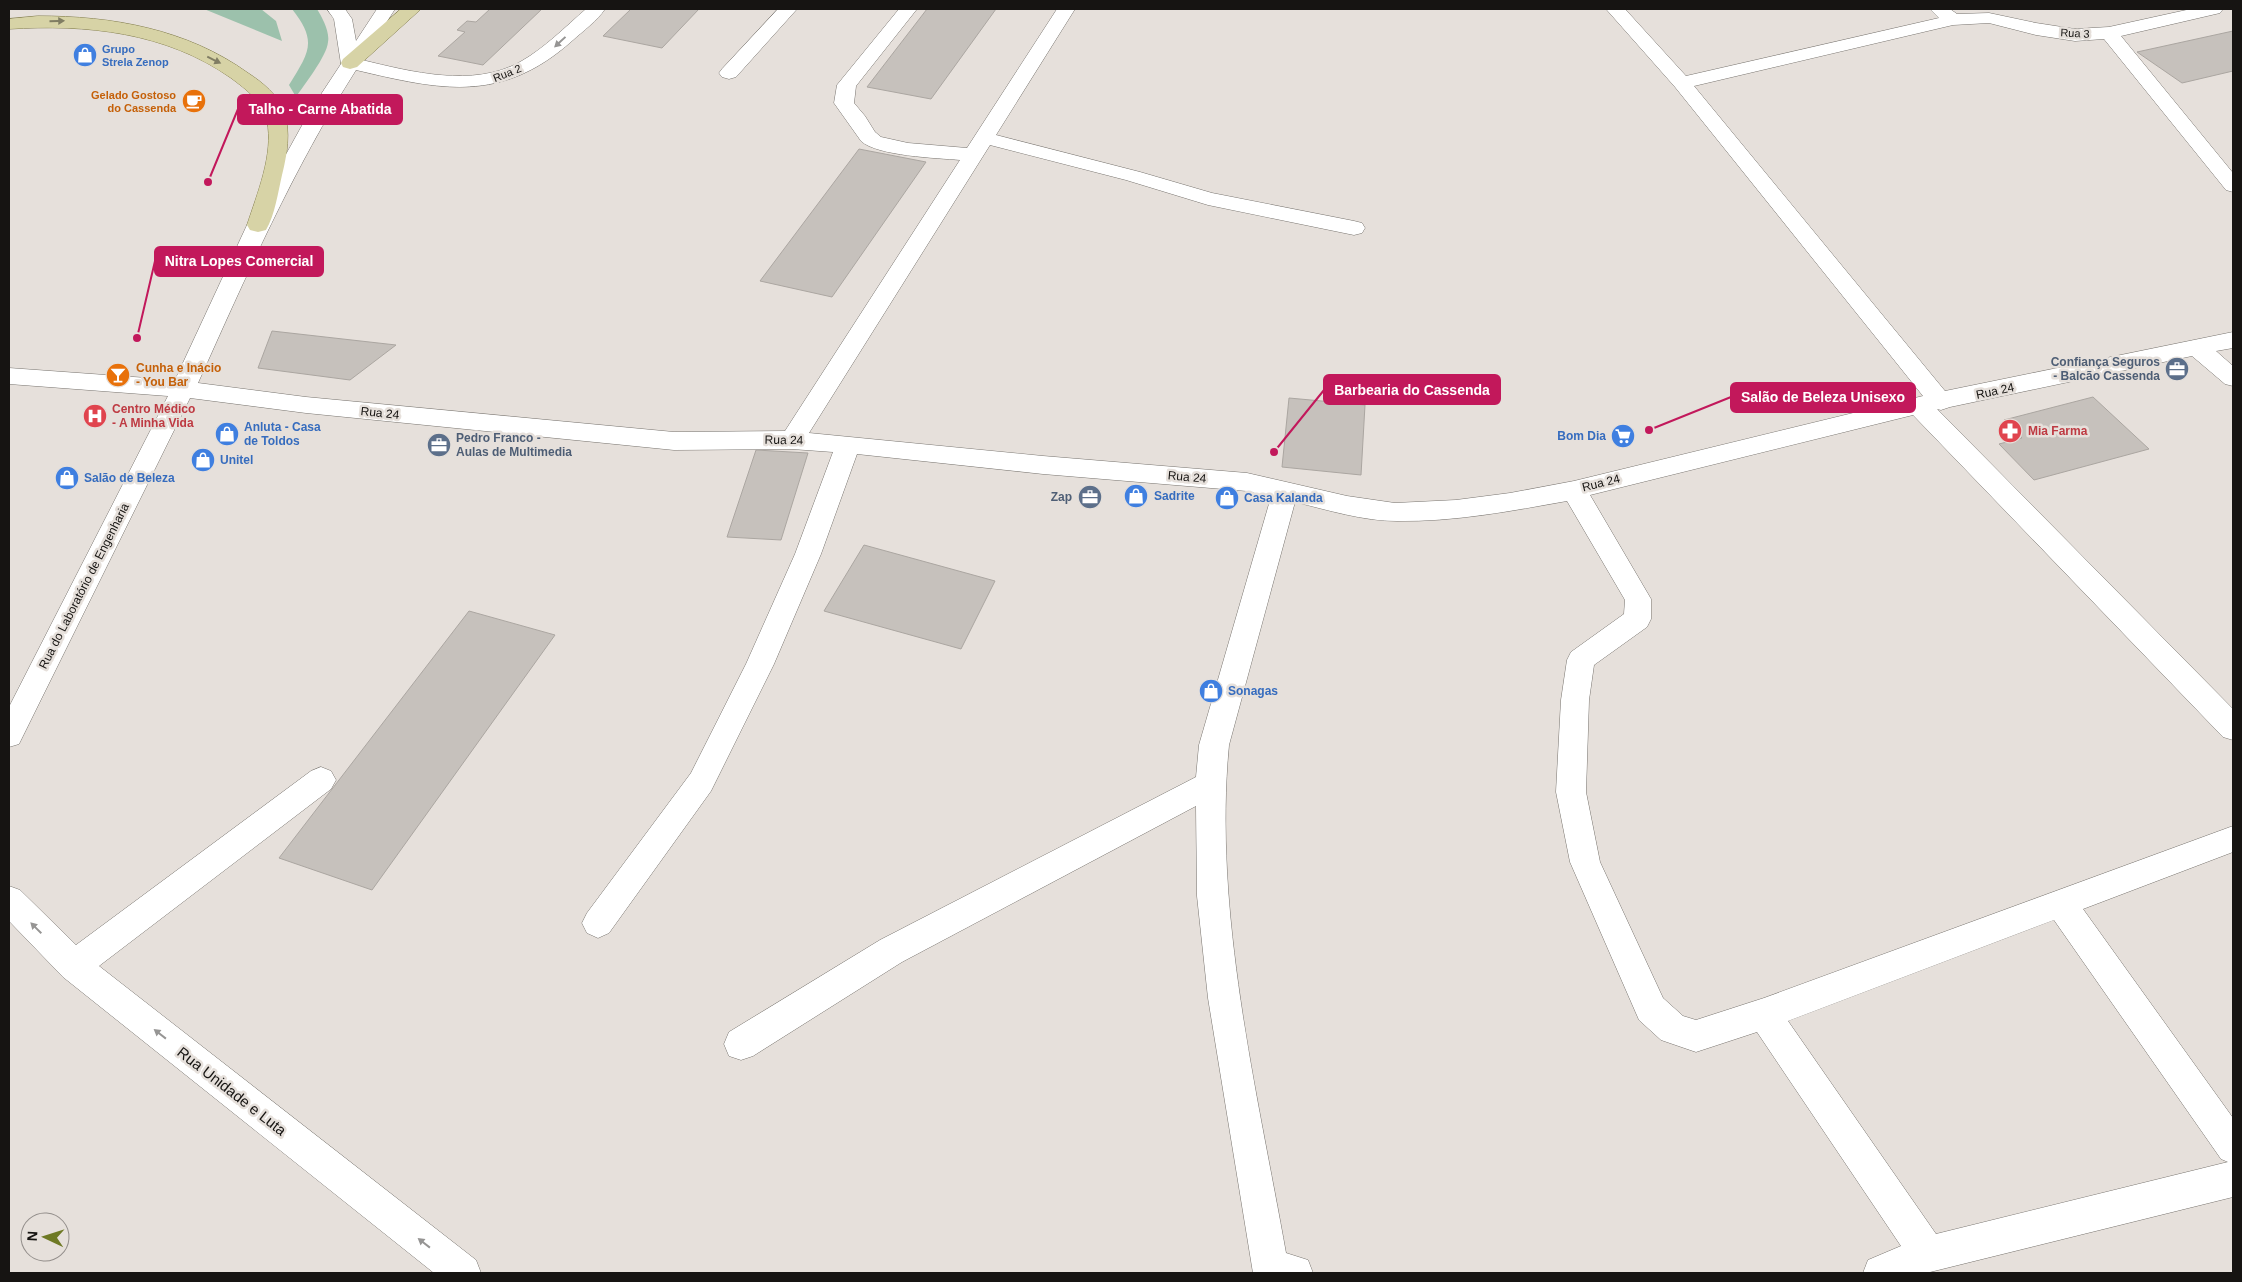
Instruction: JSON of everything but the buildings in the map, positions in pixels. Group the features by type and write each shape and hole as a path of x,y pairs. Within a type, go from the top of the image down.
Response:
{"main road":[{"path":"9,12 23,9"},
{"path":"350,63 412,9"},
{"path":"9,24 65,21 98,24 152,34 200,53 236,71 260,91 274,111 278,135 279,143 258,226"}],"street":[{"path":"336,9 343,19 350,63"},
{"name":"Rua do Laboratório de Engenharia","path":"9,735 183,389 258,226 320,111 386,9"},
{"name":"Rua 2","path":"350,63 398,73 468,82 484,82 515,72 556,46 596,9"},
{"path":"729,73 788,9"},
{"path":"908,9 847,84 843,96 844,104 860,122 864,133 874,141 890,145 979,146 1133,176 1208,199 1354,228"},
{"path":"792,440 1066,9"},
{"path":"1615,9 1682,83 1930,404 2233,728"},
{"name":"Rua 3","path":"1682,83 1946,14 1988,18 2036,29 2075,35 2109,33 2200,10"},
{"path":"2109,33 2233,186"},
{"name":"Rua 24","path":"9,376 183,389 306,406 665,440 792,440 848,444 1043,465 1247,482 1347,505 1395,512 1456,509 1510,502 1574,490 1930,404 2233,340"},
{"path":"2197,348 2233,378"},
{"path":"598,924 701,782 760,664 801,570 848,444"},
{"path":"1279,1272 1224,998 1213,896 1210,784 1214,745 1286,490"},
{"path":"1574,490 1638,599 1636,619 1581,660 1575,700 1571,792 1585,862 1651,1009 1674,1029 1696,1036 1764,1014 2233,839"},
{"path":"74,966 206,864 321,780"},
{"path":"741,1044 891,951 1210,784"},
{"name":"Rua Unidade e Luta","path":"9,900 74,966 463,1273"},
{"path":"2060,903 2233,1147"},
{"path":"1764,1014 1928,1254"},
{"path":"1881,1273 1928,1254 2233,1179"}],"green space":[{"path":"204,9 261,9 276,21 282,41"},
{"path":"292,9 317,9 328,34 327,48 324,55 296,97 289,85 306,55 308,39 300,20"}],"place":[{"name":"Grupo Strela Zenop","path":"85,55"},
{"name":"Gelado Gostoso do Cassenda","path":"194,101"},
{"name":"Talho - Carne Abatida","path":"208,182"},
{"name":"Nitra Lopes Comercial","path":"137,338"},
{"name":"Confiança Seguros - Balcão Cassenda","path":"2177,369"},
{"name":"Cunha e Inácio - You Bar","path":"118,375"},
{"name":"Centro Médico - A Minha Vida","path":"95,416"},
{"name":"Salão de Beleza Unisexo","path":"1649,430"},
{"name":"Mia Farma","path":"2010,431"},
{"name":"Anluta - Casa de Toldos","path":"227,434"},
{"name":"Bom Dia","path":"1623,436"},
{"name":"Pedro Franco - Aulas de Multimedia","path":"439,445"},
{"name":"Barbearia do Cassenda","path":"1274,452"},
{"name":"Unitel","path":"203,460"},
{"name":"Salão de Beleza","path":"67,478"},
{"name":"Sadrite","path":"1136,496"},
{"name":"Zap","path":"1090,497"},
{"name":"Casa Kalanda","path":"1227,498"},
{"name":"Sonagas","path":"1211,691"}]}
